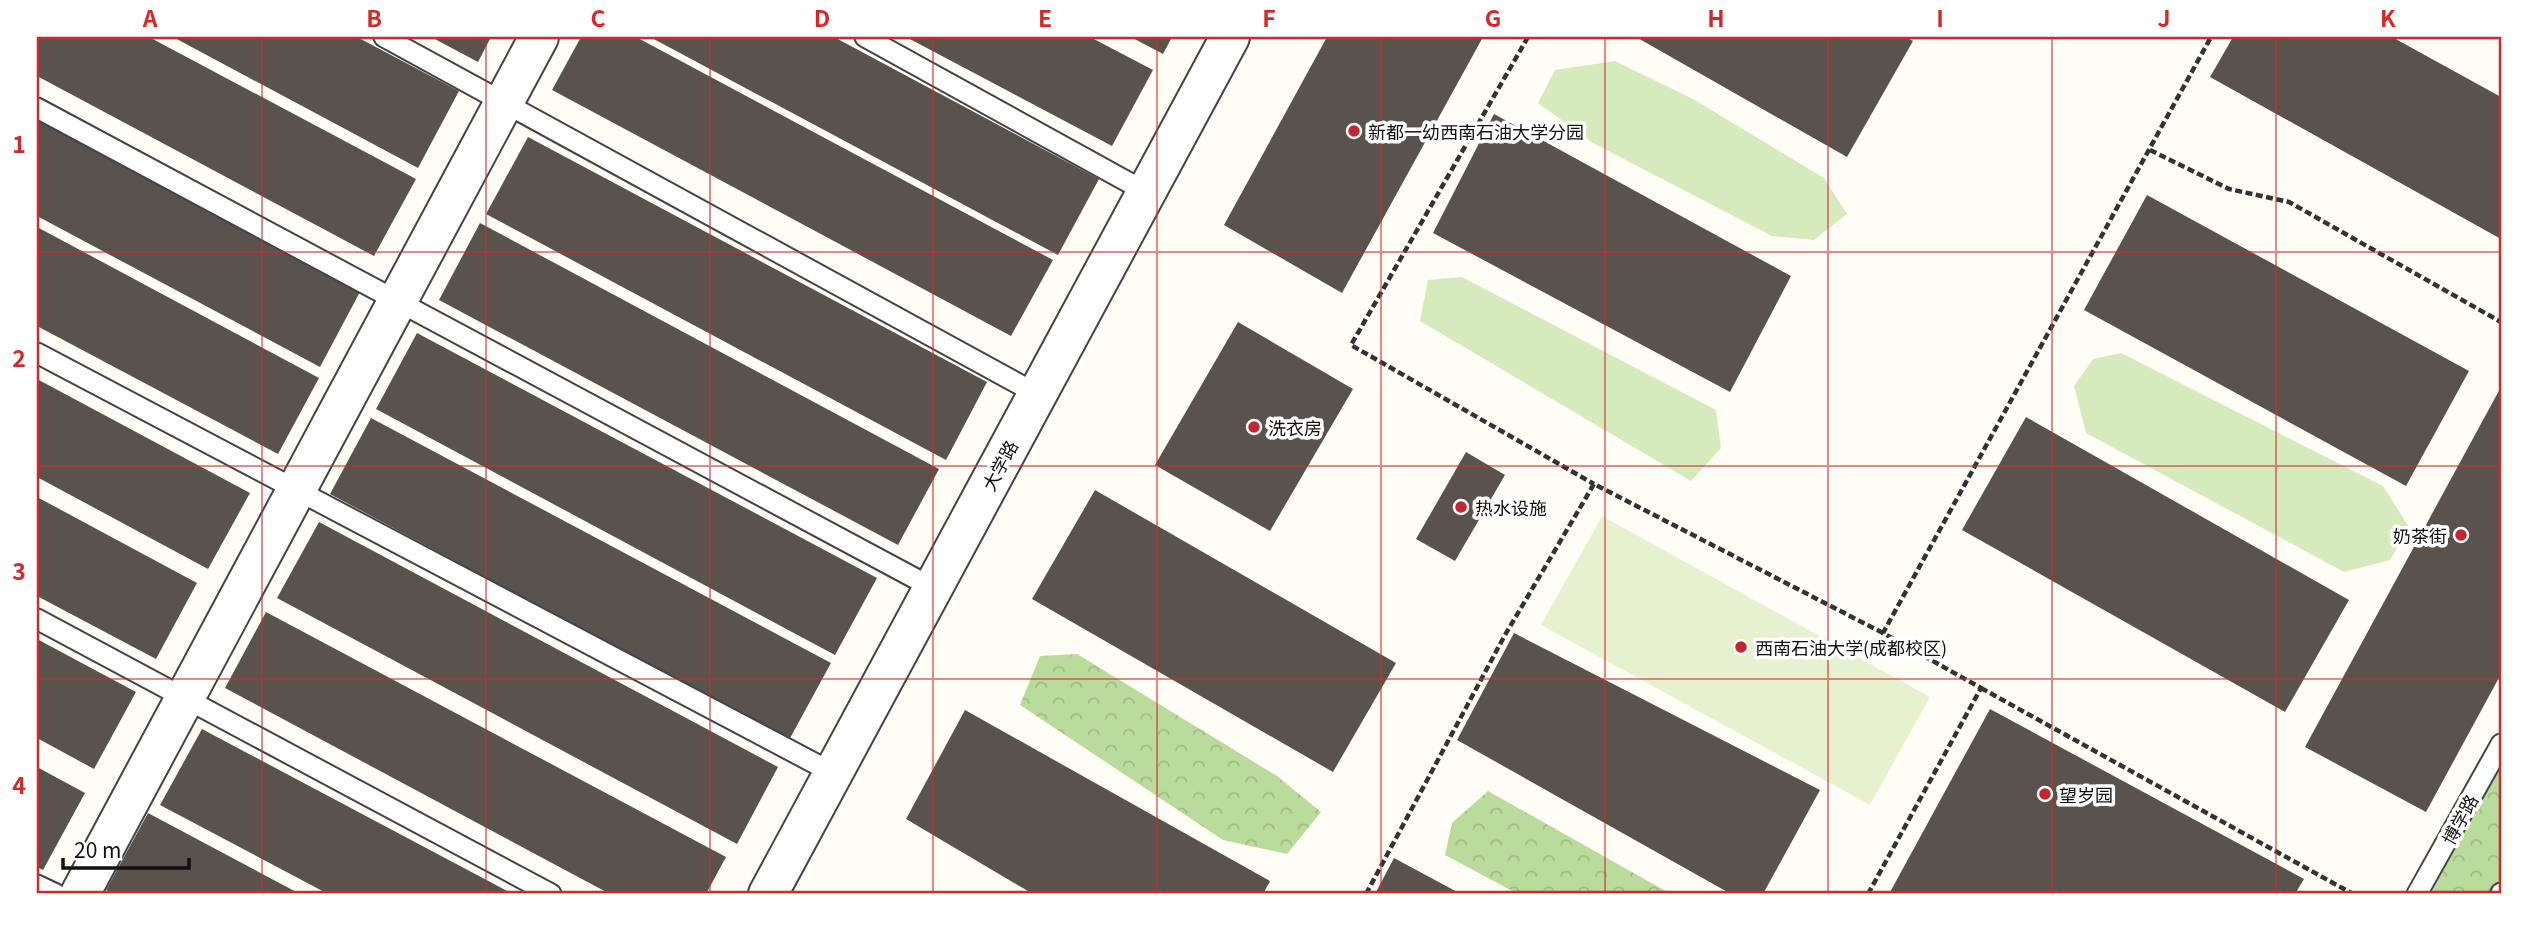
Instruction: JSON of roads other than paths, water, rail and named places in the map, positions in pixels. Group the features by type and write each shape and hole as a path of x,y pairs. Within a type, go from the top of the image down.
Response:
{"street":[{"path":"80,894 539,37"},
{"name":"大学路","path":"768,894 1230,37"}],"lane":[{"path":"384,37 1037,394"},
{"path":"865,37 1146,192"},
{"path":"37,108 933,588"},
{"path":"37,353 833,773"},
{"path":"37,619 551,894"},
{"name":"博学路","path":"2417,894 2501,744"},
{"path":"37,885 56,894"}],"place":[{"name":"新都一幼西南石油大学分园","path":"1354,131"},
{"name":"洗衣房","path":"1254,427"},
{"name":"热水设施","path":"1461,507"},
{"name":"奶茶街","path":"2461,535"},
{"name":"西南石油大学(成都校区)","path":"1741,647"},
{"name":"望岁园","path":"2045,794"}]}
